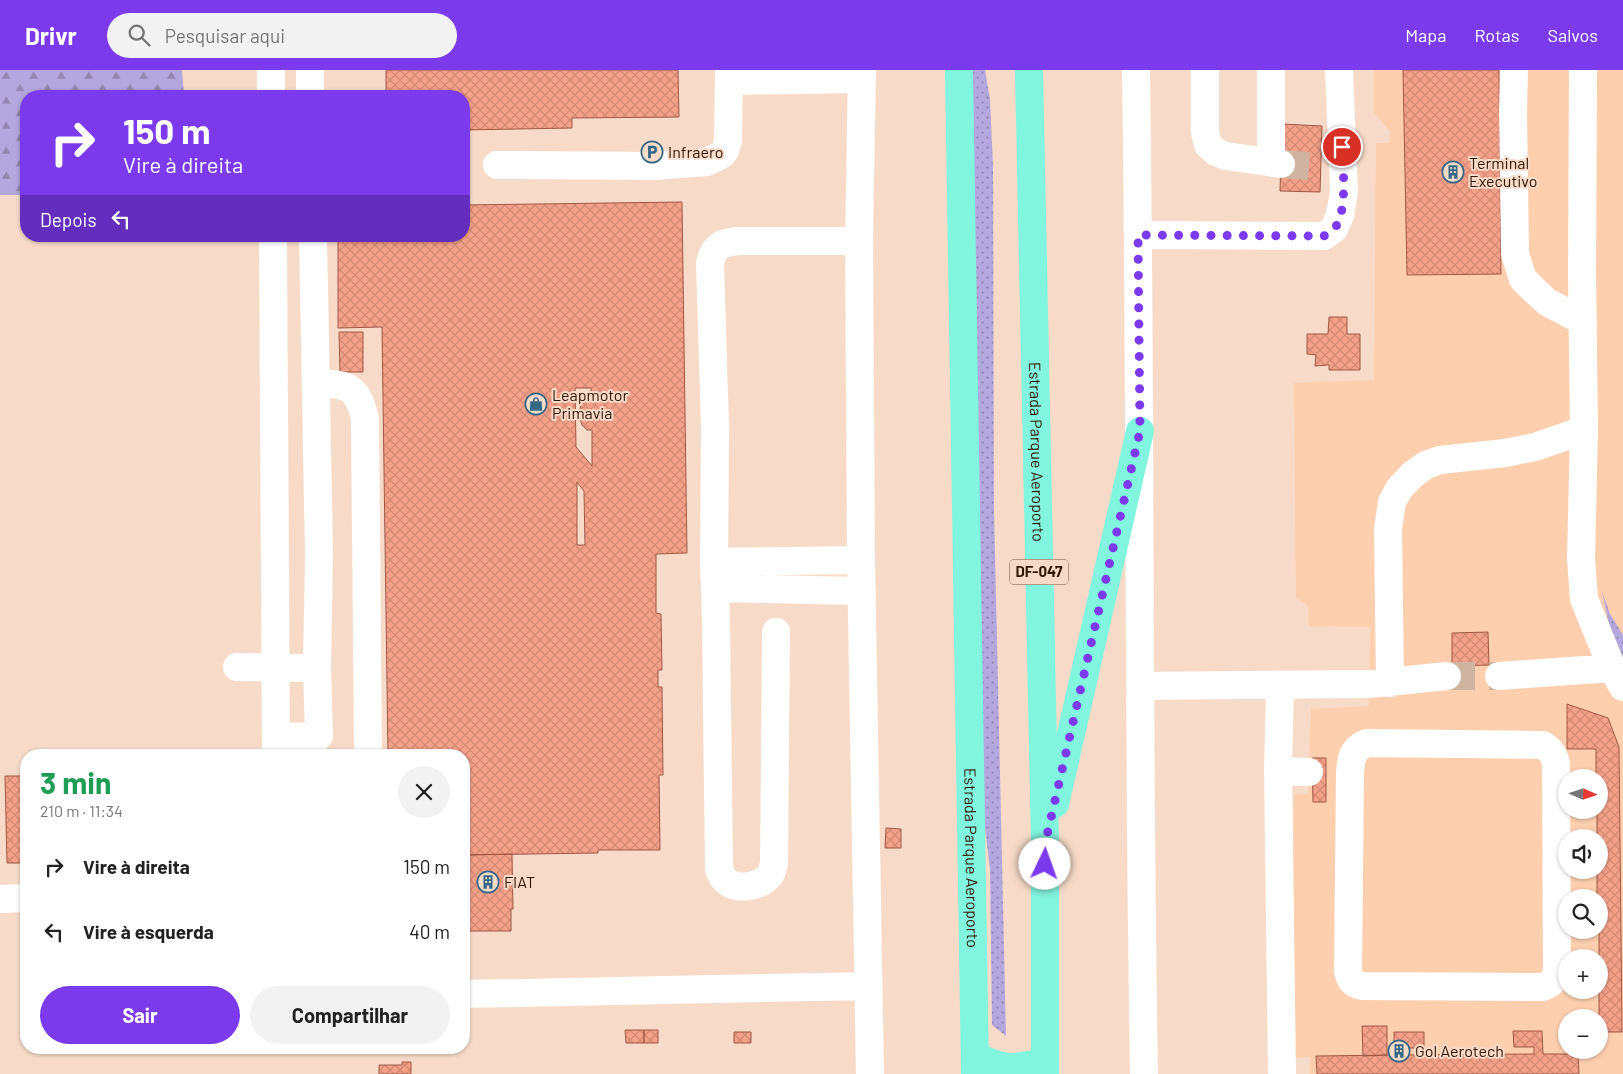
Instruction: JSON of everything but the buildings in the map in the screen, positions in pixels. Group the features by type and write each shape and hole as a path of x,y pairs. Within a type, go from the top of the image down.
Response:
{"main road":[{"name":"Estrada Parque Aeroporto","path":"959,70 975,1064"},
{"name":"Estrada Parque Aeroporto","path":"1029,70 1045,844 1045,1068"},
{"path":"1045,844 1140,431"},
{"path":"975,1064 1045,1068"}],"street":[{"path":"271,70 272,90"},
{"path":"310,70 310,90"},
{"path":"1136,70 1140,431 1140,901 1144,1074"},
{"path":"1205,70 1205,132 1208,145 1216,152 1226,156 1276,163 1271,70"},
{"path":"1138,235 1324,236 1334,229 1340,215 1344,192 1332,166 1338,70"},
{"path":"1514,70 1515,254 1523,279 1533,290 1547,302 1583,321"},
{"path":"1499,676 1618,678 1584,599 1581,559 1584,430 1583,70"},
{"path":"497,165 656,166 707,162 725,151 728,140 729,76 862,75 859,241 861,560 870,1074"},
{"path":"776,632 774,864 770,875 761,883 748,887 734,886 724,880 719,869 714,575 715,427 710,263 713,252 724,243 738,241 859,241"},
{"path":"273,242 277,746 319,736 317,668 319,555 313,242"},
{"path":"316,383 339,384 354,391 361,402 365,418 368,749"},
{"path":"1390,683 1388,529 1392,502 1399,489 1412,475 1426,465 1440,460 1505,453 1535,447 1584,430"},
{"path":"276,553 319,555"},
{"path":"714,575 861,560"},
{"path":"714,575 862,591"},
{"path":"237,667 317,668"},
{"path":"1141,686 1369,684 1448,676"},
{"path":"1280,685 1278,771 1282,1074"},
{"path":"1367,743 1543,745 1549,749 1554,755 1556,764 1557,969 1553,982 1542,987 1363,986 1353,982 1348,971 1350,773 1353,753 1360,745 1367,743"},
{"path":"1278,771 1350,773"},
{"path":"0,899 20,898"},
{"path":"470,994 868,986"}],"shaded area":[{"path":"1374,70 1623,70 1623,1074 1310,1074 1310,1057 1292,1058 1294,794 1308,794 1311,709 1369,706 1370,627 1309,626 1308,606 1296,598 1294,383 1374,380 1376,143 1389,143 1390,132 1374,112"}],"green space":[{"path":"0,70 182,70 184,90 20,90 20,195 0,195"},
{"path":"966,70 985,70 990,100 993,166 994,510 1006,1036 992,1025 990,869 978,771"},
{"path":"1602,592 1610,614 1623,635 1623,661 1612,638"}],"tunnel":[{"path":"1281,164 1321,167"},
{"path":"1447,676 1499,676"}],"place":[{"name":"Infraero","path":"652,152"},
{"name":"Terminal Executivo","path":"1453,172"},
{"name":"Leapmotor Primavia","path":"536,404"},
{"name":"FIAT","path":"488,882"},
{"name":"Gol Aerotech","path":"1399,1051"}],"route":[{"path":"1045,864 1045,844 1140,431 1138,235 1324,236 1334,229 1340,215 1344,192 1342,147"}]}
